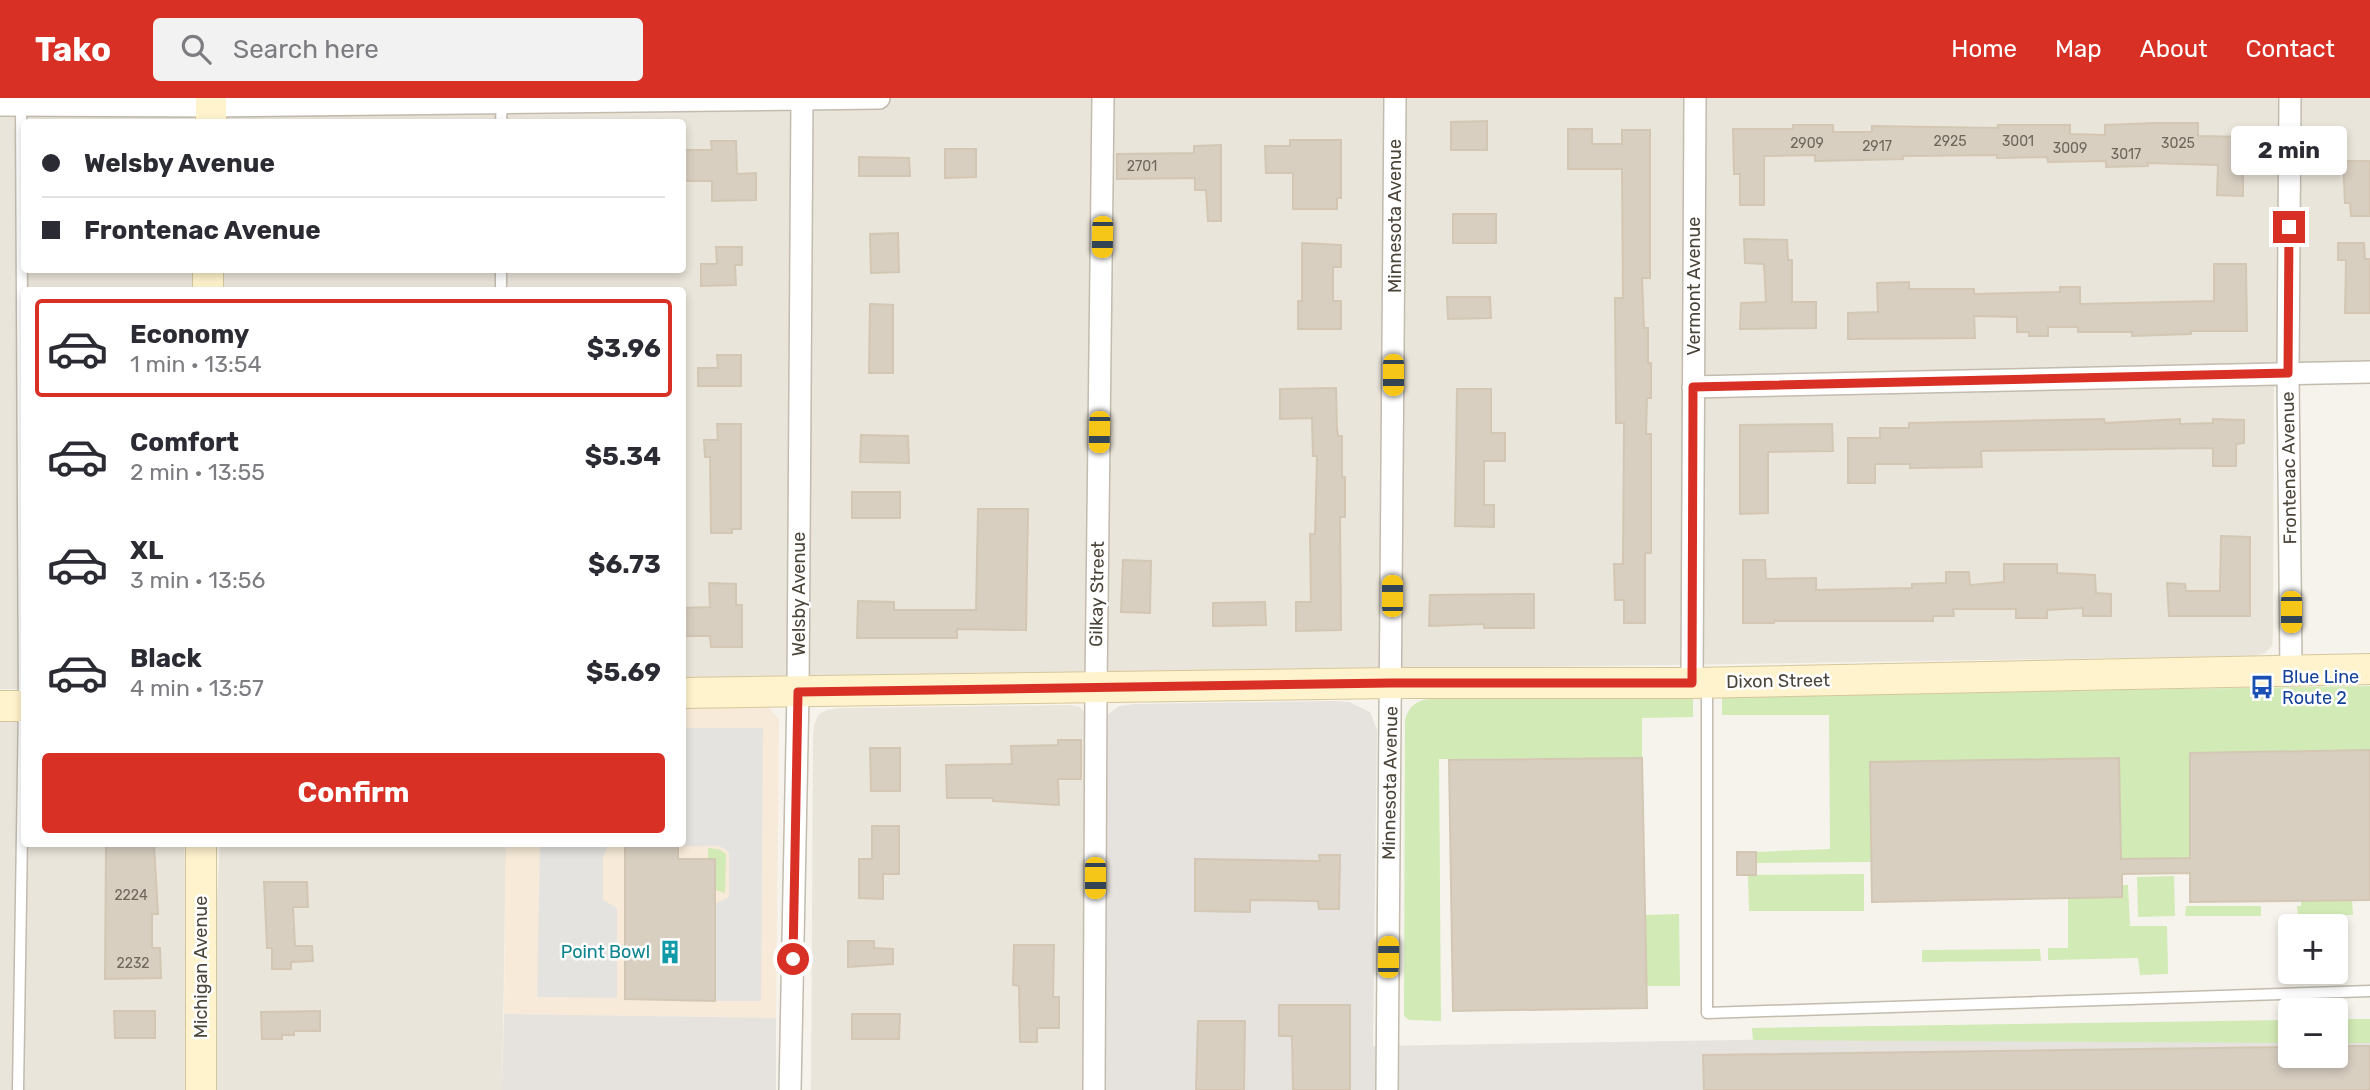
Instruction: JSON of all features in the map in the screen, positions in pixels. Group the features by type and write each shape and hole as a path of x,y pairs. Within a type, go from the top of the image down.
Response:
{"street":[{"path":"14,102 211,109 502,108 879,98"},
{"name":"Gilkay Street","path":"1094,1090 1103,98"},
{"name":"Minnesota Avenue","path":"1387,1090 1395,98"},
{"name":"Vermont Avenue","path":"1695,98 1693,387 1699,683"},
{"name":"Frontenac Avenue","path":"2290,98 2288,373 2291,670"},
{"name":"Welsby Avenue","path":"790,1090 798,692 802,99"},
{"path":"1693,387 2370,372"},
{"name":"Dixon Street","path":"686,693 1391,683 1699,683 2370,669"},
{"path":"0,706 21,706"},
{"name":"Michigan Avenue","path":"201,847 201,1090"}],"lane":[{"path":"14,102 21,525"},
{"path":"1699,683 1707,1013 2370,991"},
{"path":"18,1090 22,847"}],"shaded area":[{"path":"0,98 193,98 193,119 21,119 21,273 192,273 192,287 21,287 21,689 0,689"},
{"path":"220,98 2370,98 2370,361 2274,364 2273,634 2272,646 2265,653 2253,656 686,680 686,287 220,287 220,273 686,273 686,119 220,119"},
{"path":"1333,701 1349,702 1370,712 1377,730 1373,1046 2278,1034 2278,1068 2348,1068 2348,1034 2370,1034 2370,1090 1100,1090 1106,716 1119,706"},
{"path":"686,707 769,708 779,719 776,1018 504,1014 506,847 686,847"},
{"path":"1080,707 1087,716 1085,1090 811,1090 813,736 819,714 841,708"},
{"path":"0,718 21,718 21,847 184,847 196,1090 0,1090"},
{"path":"686,728 763,728 761,1001 715,1001 715,904 729,897 729,854 719,846 686,846"},
{"path":"220,847 506,847 502,1090 206,1090"},
{"path":"540,847 607,847 603,858 603,900 617,908 617,998 537,997"},
{"path":"504,1014 776,1018 776,1090 502,1090"}],"green space":[{"path":"2370,686 2370,750 2191,753 2190,858 2121,859 2118,758 1870,762 1871,862 1756,863 1756,852 1830,849 1829,715 1722,715 1722,696"},
{"path":"1693,697 1693,717 1642,718 1642,758 1439,759 1441,1021 1409,1020 1404,1016 1405,720 1411,707 1417,702 1431,699"},
{"path":"708,848 718,849 726,854 725,893 715,890 715,859 708,859"},
{"path":"1864,874 1864,911 1749,911 1748,875"},
{"path":"2174,876 2175,916 2138,917 2137,877"},
{"path":"2122,885 2128,885 2130,926 2167,926 2168,974 2140,975 2138,958 2048,960 2048,948 2068,948 2068,898 2122,897"},
{"path":"2352,900 2353,915 2298,914 2297,906 2301,906 2301,901"},
{"path":"2186,906 2261,906 2261,916 2185,916"},
{"path":"1679,914 1680,986 1646,986 1645,915"},
{"path":"2040,949 2041,961 1922,962 1922,950"},
{"path":"2348,1019 2370,1019 2370,1043 2348,1043"},
{"path":"2278,1020 2278,1043 1753,1040 1752,1028"}],"building":[{"path":"1487,121 1487,150 1451,150 1451,122"},
{"path":"2198,123 2198,136 2248,137 2247,153 2243,153 2243,196 2217,195 2218,165 2147,163 2148,166 2106,167 2106,161 2048,162 2047,157 1997,158 1997,155 1815,161 1815,155 1764,156 1764,205 1740,205 1740,174 1734,174 1733,129 1793,129 1793,125 1833,125 1833,132 1872,132 1872,126 1998,128 1998,125 2070,125 2070,134 2105,135 2105,125"},
{"path":"1568,129 1592,129 1592,144 1622,144 1622,130 1650,130 1650,278 1642,278 1644,328 1648,328 1648,363 1651,363 1651,398 1647,398 1646,434 1651,434 1651,553 1645,553 1645,623 1624,623 1624,600 1615,600 1614,564 1623,564 1624,423 1616,423 1615,298 1623,298 1622,169 1568,169"},
{"path":"1290,140 1341,140 1341,198 1337,198 1337,209 1293,209 1293,173 1266,173 1265,146 1290,146"},
{"path":"711,141 736,141 737,174 756,173 756,200 712,201 712,181 686,181 686,150 712,150"},
{"path":"1221,145 1221,221 1208,221 1206,190 1195,190 1195,178 1117,179 1117,154 1194,153 1194,146"},
{"path":"945,149 976,149 976,177 945,178"},
{"path":"859,157 909,158 910,176 859,176"},
{"path":"2343,161 2370,161 2370,216 2351,216 2350,203 2345,203"},
{"path":"1453,214 1496,214 1496,243 1453,243"},
{"path":"898,233 899,272 871,273 870,234"},
{"path":"1744,239 1787,240 1788,260 1792,260 1792,302 1816,302 1816,328 1740,329 1741,303 1766,302 1764,264 1745,263"},
{"path":"1302,243 1341,245 1341,267 1333,267 1333,301 1341,301 1341,329 1298,329 1298,301 1302,301"},
{"path":"2338,243 2364,243 2365,259 2370,259 2370,313 2345,313 2346,260 2338,260"},
{"path":"716,247 742,247 742,265 735,265 736,285 701,286 701,264 717,264"},
{"path":"2214,264 2246,264 2247,331 2191,331 2191,334 2132,336 2132,332 2078,332 2078,327 2048,327 2048,336 2029,336 2029,332 2017,332 2017,317 1974,316 1975,338 1848,339 1848,313 1878,312 1877,283 1909,282 1909,289 1974,289 1974,294 2060,292 2060,287 2080,287 2080,304 2214,301"},
{"path":"1447,297 1490,297 1491,318 1448,319"},
{"path":"870,304 893,305 893,373 869,373"},
{"path":"717,355 741,355 741,386 698,386 698,368 718,368"},
{"path":"1336,388 1337,429 1338,436 1342,436 1342,477 1345,477 1345,517 1340,517 1341,630 1296,631 1296,602 1311,602 1310,534 1315,534 1317,456 1313,456 1312,418 1280,419 1280,389"},
{"path":"1457,389 1491,389 1491,433 1505,433 1505,461 1484,461 1484,505 1494,505 1494,527 1455,526"},
{"path":"2104,419 2105,423 2180,419 2180,424 2213,423 2213,419 2244,420 2244,443 2236,444 2236,466 2213,466 2213,448 1981,451 1982,467 1910,468 1910,464 1875,464 1875,483 1848,483 1848,438 1880,438 1880,428 1909,428 1909,423"},
{"path":"717,424 741,424 741,529 732,529 732,533 711,533 710,457 705,457 704,440 718,440"},
{"path":"1832,424 1833,451 1768,452 1768,513 1740,514 1740,425"},
{"path":"861,435 908,436 909,463 860,462"},
{"path":"852,492 900,492 900,518 852,518"},
{"path":"978,509 1028,509 1026,630 957,629 957,638 857,638 858,601 894,602 894,610 976,610"},
{"path":"2221,536 2250,537 2250,616 2169,616 2167,583 2185,584 2186,591 2220,591"},
{"path":"1123,560 1151,561 1150,613 1121,612"},
{"path":"1743,560 1765,560 1766,579 1816,578 1816,590 1912,588 1912,584 1946,583 1946,572 1969,572 1970,585 2004,582 2004,564 2057,564 2057,573 2095,575 2096,593 2111,594 2111,616 2083,616 2083,608 2047,610 2047,618 2016,618 2016,609 1953,609 1954,616 1933,616 1933,621 1743,623"},
{"path":"709,583 736,584 736,605 742,605 742,647 711,647 710,636 686,636 686,608 710,607"},
{"path":"1534,594 1534,628 1484,628 1484,624 1429,626 1430,595"},
{"path":"1265,602 1266,625 1213,626 1213,603"},
{"path":"1058,740 1081,740 1081,779 1058,779 1059,805 993,801 993,798 947,798 946,765 1012,764 1011,746 1058,745"},
{"path":"870,748 900,748 900,791 871,791"},
{"path":"2370,750 2370,900 2190,902 2190,873 2122,874 2122,897 1872,902 1870,762 2119,758 2121,859 2190,858 2190,753"},
{"path":"1642,758 1647,1008 1453,1011 1449,760"},
{"path":"872,826 899,826 899,874 883,874 883,899 859,898 859,859 872,859"},
{"path":"106,847 154,847 158,914 152,914 152,948 160,948 161,978 105,979"},
{"name":"Point Bowl","path":"625,847 678,847 678,859 715,859 715,1001 625,999"},
{"path":"1737,852 1756,852 1756,875 1737,875"},
{"path":"1319,855 1340,855 1339,909 1319,909 1318,901 1250,900 1250,912 1195,911 1195,859 1320,861"},
{"path":"264,882 307,882 308,907 293,907 295,946 312,946 313,961 291,962 291,969 272,969 272,948 267,948"},
{"path":"848,941 874,941 874,948 893,949 893,964 848,967"},
{"path":"1014,945 1054,945 1053,997 1059,997 1059,1028 1037,1028 1037,1042 1020,1042 1019,986 1013,985"},
{"path":"1279,1005 1350,1005 1350,1090 1293,1090 1292,1036 1279,1036"},
{"path":"114,1011 155,1011 155,1038 115,1038"},
{"path":"320,1011 320,1031 294,1031 294,1035 282,1035 282,1039 262,1039 261,1012"},
{"path":"852,1014 900,1014 899,1039 852,1039"},
{"path":"1198,1021 1245,1021 1244,1090 1196,1090"},
{"path":"2348,1046 2370,1046 2370,1090 1704,1090 1703,1055 2278,1047 2278,1068 2348,1068"}],"place":[{"name":"Blue Line Route 2","path":"2262,687"},
{"name":"Point Bowl","path":"670,952"}],"route":[{"path":"793,959 798,692 1391,683 1692,683 1693,387 2288,373 2289,227"}]}
